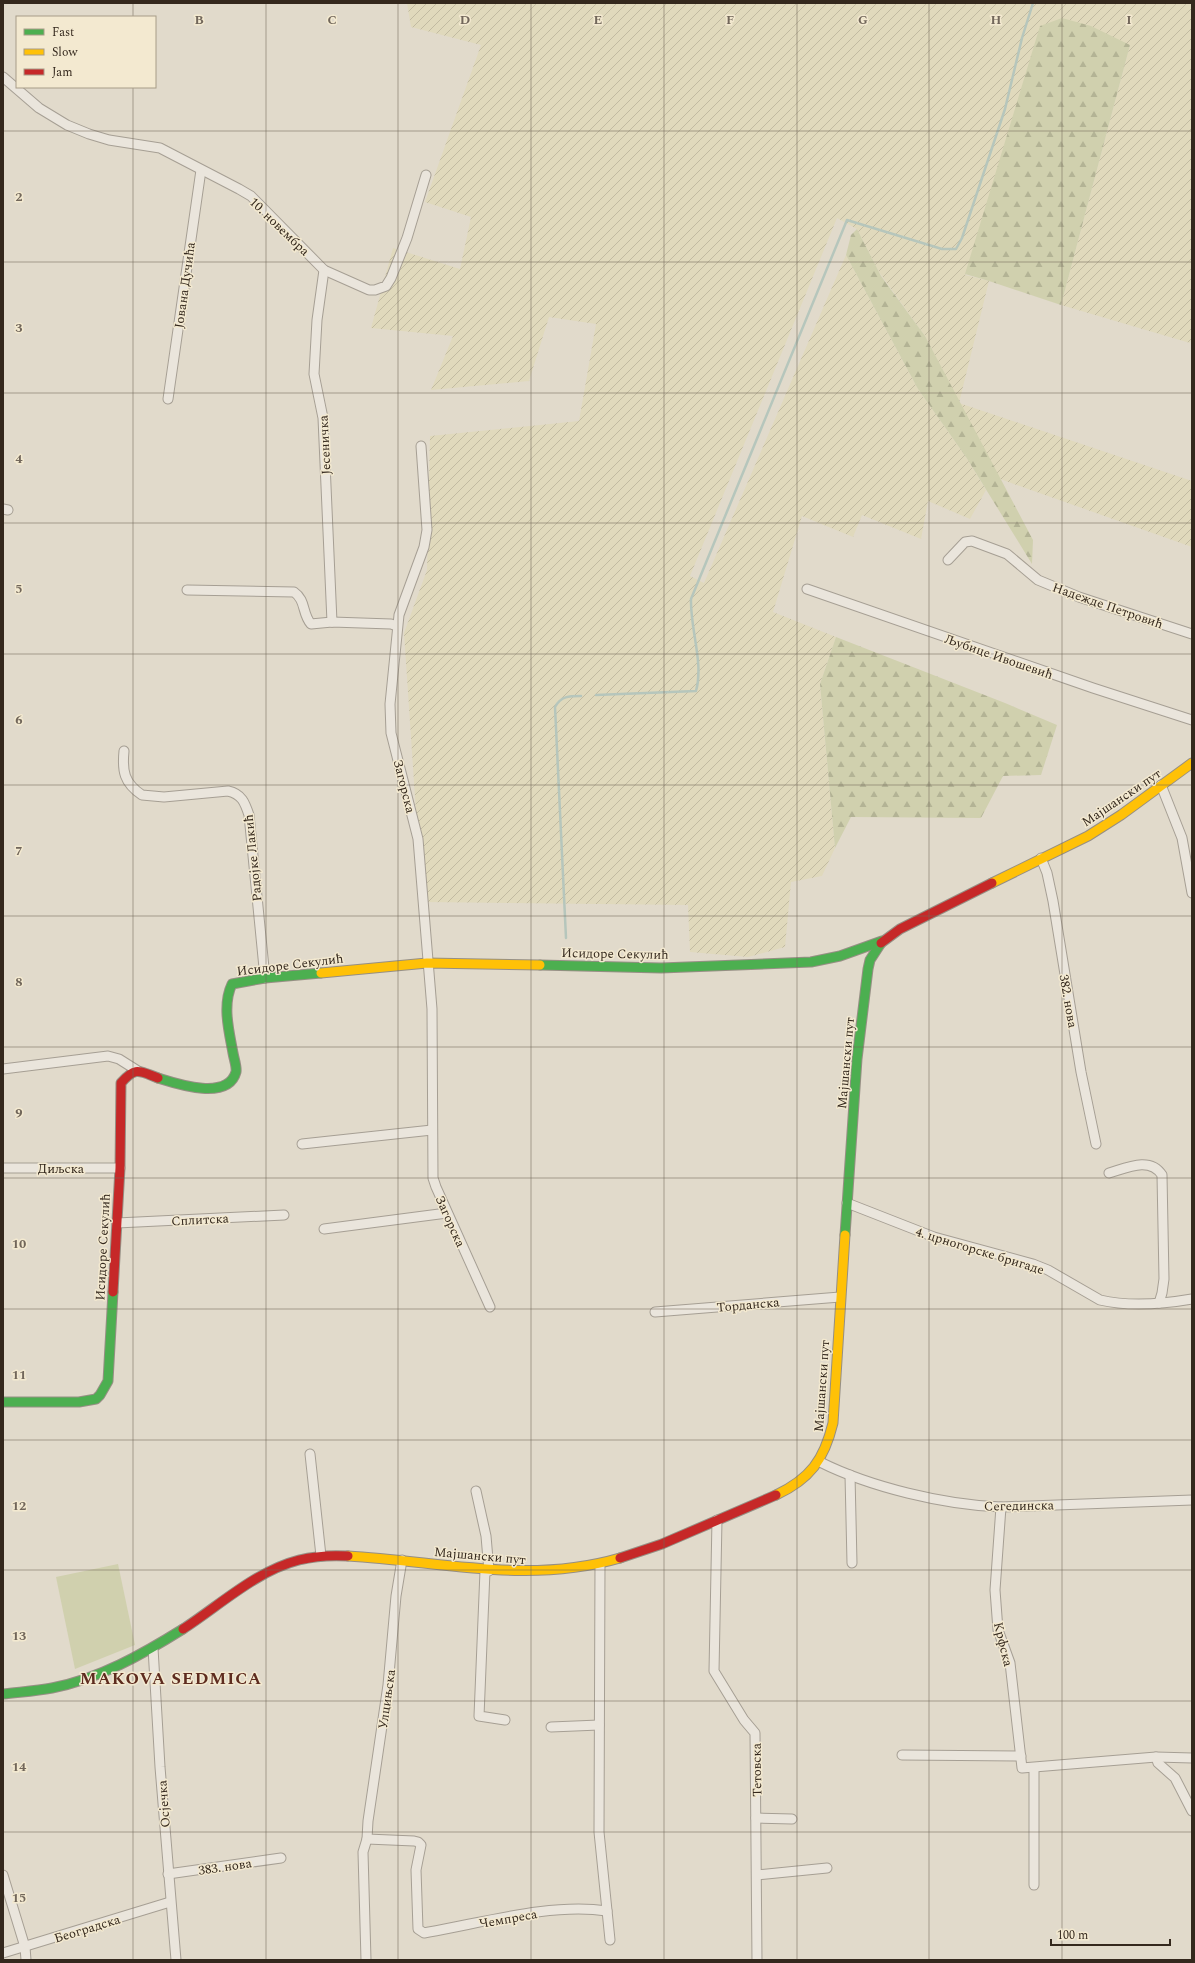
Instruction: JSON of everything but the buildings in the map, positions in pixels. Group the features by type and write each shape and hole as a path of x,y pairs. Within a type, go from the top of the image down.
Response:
{"street":[{"name":"10. новембра","path":"3,77 39,108 67,125 88,134 109,140 160,148 251,196 324,270 369,290 381,290 386,286 407,238 426,175"},
{"name":"Јована Дучића","path":"168,399 201,170"},
{"name":"Јесеничка","path":"324,270 317,320 314,374 323,418 332,622"},
{"name":"Загорска","path":"421,446 426,530 424,547 399,615 390,721 391,733 418,839 427,963 432,1009 433,1178 447,1213 490,1307"},
{"name":"Надежде Петровић","path":"948,560 965,542 972,541 1007,554 1038,580 1079,597 1192,634"},
{"name":"Љубице Ивошевић","path":"807,589 1093,688 1192,720"},
{"path":"187,590 294,592 302,600 307,618 311,624 332,622 391,624 397,626"},
{"name":"Радојке Лакић","path":"124,751 122,767 125,778 142,795 164,797 228,790 235,792 242,797 249,815 265,978"},
{"name":"Мајшански пут","path":"3,1694 55,1687 120,1664 153,1648 271,1571 285,1564 321,1556 361,1556 487,1571 565,1570 600,1564 632,1555 766,1500 802,1480 820,1462 831,1436 833,1423 840,1296 857,1058 868,969 873,953 884,940 900,929 1088,836 1121,815 1192,763"},
{"path":"1161,785 1182,838 1192,893"},
{"name":"382. нова","path":"1041,858 1047,873 1053,901 1081,1072 1096,1144"},
{"name":"Исидоре Секулић","path":"3,1402 82,1402 96,1399 102,1394 108,1381 120,1168 121,1084 130,1073 138,1071 190,1086 213,1089 228,1084 234,1079 236,1071 227,1016 228,989 232,984 265,978 427,963 661,968 811,962 840,956 884,940"},
{"path":"3,1069 108,1056 119,1059 138,1071"},
{"path":"302,1144 432,1130"},
{"path":"1109,1173 1146,1164 1155,1167 1162,1175 1164,1279 1159,1303"},
{"name":"Диљска","path":"3,1168 120,1168"},
{"name":"4. црногорске бригаде","path":"847,1203 934,1237 1026,1261 1048,1270 1100,1300 1110,1302 1159,1303 1192,1299"},
{"path":"324,1228 447,1213"},
{"name":"Сплитска","path":"117,1222 284,1215"},
{"name":"Торданска","path":"655,1312 840,1296"},
{"path":"310,1454 321,1556"},
{"name":"Сегединска","path":"820,1462 883,1487 939,1500 981,1506 1000,1507 1192,1500"},
{"path":"850,1475 852,1563"},
{"path":"476,1491 486,1536 487,1571 479,1716 505,1720"},
{"name":"Крфска","path":"1000,1507 996,1590 998,1630 1010,1663 1017,1709 1020,1756"},
{"name":"Тетовска","path":"717,1520 714,1671 744,1720 755,1733 757,1960"},
{"name":"Улцињска","path":"366,1960 363,1852 367,1838 388,1685 396,1596 402,1560"},
{"path":"600,1564 600,1832 610,1940"},
{"name":"Осјечка","path":"153,1648 170,1902 176,1960"},
{"path":"551,1726 599,1725"},
{"path":"902,1755 1020,1756 1022,1768 1156,1757 1192,1758"},
{"path":"1156,1757 1158,1763 1175,1778 1192,1811"},
{"path":"1034,1768 1034,1885"},
{"path":"756,1818 792,1819"},
{"name":"Чемпреса","path":"367,1838 414,1841 421,1845 416,1870 416,1922 418,1929 424,1933 544,1911 582,1908 607,1911"},
{"name":"383. нова","path":"168,1874 281,1858"},
{"path":"757,1874 827,1868"},
{"path":"3,1875 25,1947 26,1960"},
{"name":"Београдска","path":"3,1953 170,1902"}],"shaded area":[{"path":"407,3 1192,3 1192,335 1190,343 1061,305 1130,45 965,275 989,281 959,402 925,336 879,272 857,229 837,218 690,576 704,583 846,255 918,389 966,457 986,490 970,519 928,501 921,539 862,515 853,537 802,516 773,612 836,637 820,684 835,848 822,876 791,882 785,947 748,957 690,952 688,905 422,902 404,633 427,570 430,436 579,421 596,324 549,317 529,381 431,390 453,336 371,328 393,248 460,269 471,217 425,202 481,45 411,27"},
{"path":"960,403 1192,481 1192,547 1000,479"}],"green space":[{"path":"1062,18 1091,26 1130,45 1061,305 965,274 1040,26"},
{"path":"857,229 881,276 925,336 1033,540 1032,564 966,457 918,389 846,255 851,235"},
{"path":"836,637 1005,703 1057,725 1041,775 1003,776 981,818 851,817 835,848 820,684"},
{"path":"118,1564 135,1645 75,1669 56,1577"}],"waterway":[{"path":"596,695 696,691 698,680 698,657 692,622 691,599 847,220 942,249 956,249 962,238 1005,109 1022,38 1033,3"},
{"path":"566,938 555,707 557,703 566,697 581,696"}],"traffic: fast":[{"path":"540,965 661,968 811,962 840,956 882,941"},
{"path":"845,1235 857,1059 868,969 870,960 881,943"},
{"path":"158,1078 177,1084 201,1088 223,1086 231,1081 236,1072 227,1018 227,1001 232,984 265,978 321,973"},
{"path":"3,1402 79,1402 96,1399 108,1381 113,1292"},
{"path":"3,1694 52,1688 104,1672 152,1648 183,1629"}],"traffic: slow":[{"path":"992,883 1088,836 1121,815 1192,763"},
{"path":"321,973 427,963 540,965"},
{"path":"776,1495 798,1482 814,1467 825,1448 833,1423 845,1235"},
{"path":"348,1556 518,1571 551,1570 585,1566 620,1558"}],"traffic: jam":[{"path":"881,943 900,929 992,883"},
{"path":"113,1292 120,1168 121,1083 134,1072 142,1072 158,1078"},
{"path":"620,1558 662,1544 776,1495"},
{"path":"183,1629 253,1580 283,1565 311,1558 348,1556"}],"district":[{"name":"MAKOVA SEDMICA","path":"171,1678"}]}
